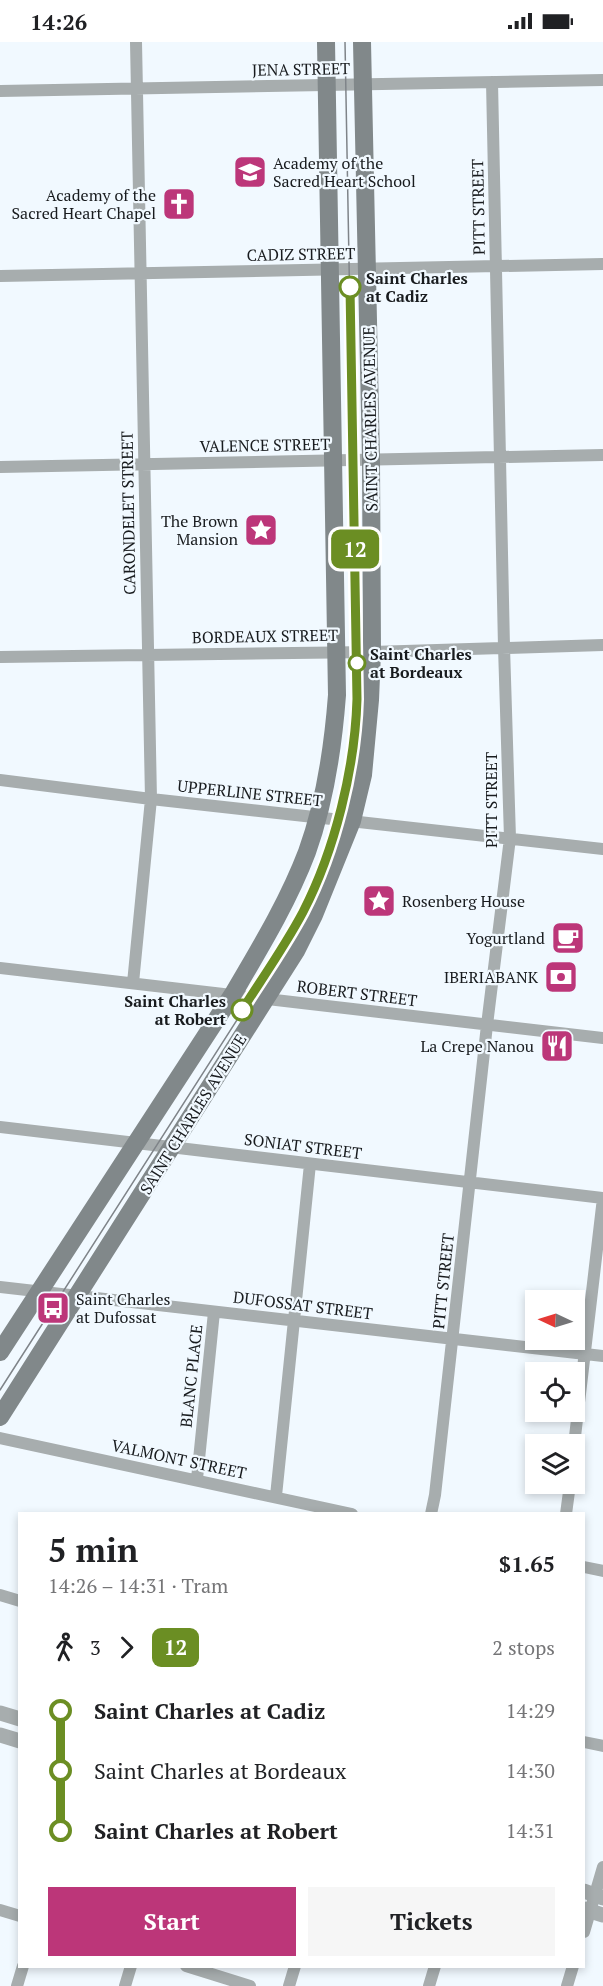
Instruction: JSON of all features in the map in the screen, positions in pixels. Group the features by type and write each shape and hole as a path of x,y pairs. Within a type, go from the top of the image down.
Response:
{"main road":[{"name":"SAINT CHARLES AVENUE","path":"0,1352 233,994 267,937 307,852 317,817 334,736 337,695 326,42"},
{"name":"SAINT CHARLES AVENUE","path":"0,1417 296,951 314,915 352,820 363,775 372,652 371,460 362,42"}],"street":[{"name":"CARONDELET STREET","path":"133,983 151,799 136,42"},
{"name":"JENA STREET","path":"0,91 603,80"},
{"name":"PITT STREET","path":"431,1512 510,838 492,82"},
{"name":"CADIZ STREET","path":"0,276 603,264"},
{"name":"VALENCE STREET","path":"0,467 603,455"},
{"name":"BORDEAUX STREET","path":"0,657 372,652 603,645"},
{"name":"UPPERLINE STREET","path":"0,780 603,849"},
{"name":"ROBERT STREET","path":"0,968 603,1038"},
{"name":"SONIAT STREET","path":"0,1127 603,1198"},
{"path":"276,1496 310,1164"},
{"path":"575,1434 603,1198"},
{"name":"DUFOSSAT STREET","path":"0,1287 603,1356"},
{"name":"BLANC PLACE","path":"197,1479 214,1311"},
{"name":"VALMONT STREET","path":"0,1438 344,1512"},
{"path":"566,1512 569,1494"},
{"path":"585,1567 603,1571"},
{"path":"0,1595 18,1600"},
{"path":"0,1713 18,1718"},
{"path":"0,1735 18,1740"},
{"path":"585,1742 603,1746"},
{"path":"585,1930 592,1912 594,1895 603,1867"},
{"path":"0,1910 18,1915"},
{"path":"17,1986 22,1968"},
{"path":"125,1986 130,1968"},
{"path":"192,1968 250,1986"},
{"path":"289,1986 294,1968"},
{"path":"429,1986 434,1968"},
{"path":"567,1986 572,1968"}],"tram line":[{"path":"0,1390 285,945 313,887 344,795 355,731 357,699 345,42"},
{"name":"12","path":"242,1010 285,945 304,910 321,869 337,819 348,772 356,720 357,651 350,287"}],"place":[{"name":"Academy of the Sacred Heart School","path":"250,172"},
{"name":"Academy of the Sacred Heart Chapel","path":"179,204"},
{"name":"Saint Charles at Cadiz","path":"350,287"},
{"name":"The Brown Mansion","path":"261,530"},
{"name":"Saint Charles at Bordeaux","path":"357,663"},
{"name":"Rosenberg House","path":"379,901"},
{"name":"Yogurtland","path":"568,938"},
{"name":"IBERIABANK","path":"561,977"},
{"name":"Saint Charles at Robert","path":"242,1010"},
{"name":"La Crepe Nanou","path":"557,1046"},
{"name":"Saint Charles at Dufossat","path":"53,1308"}]}
